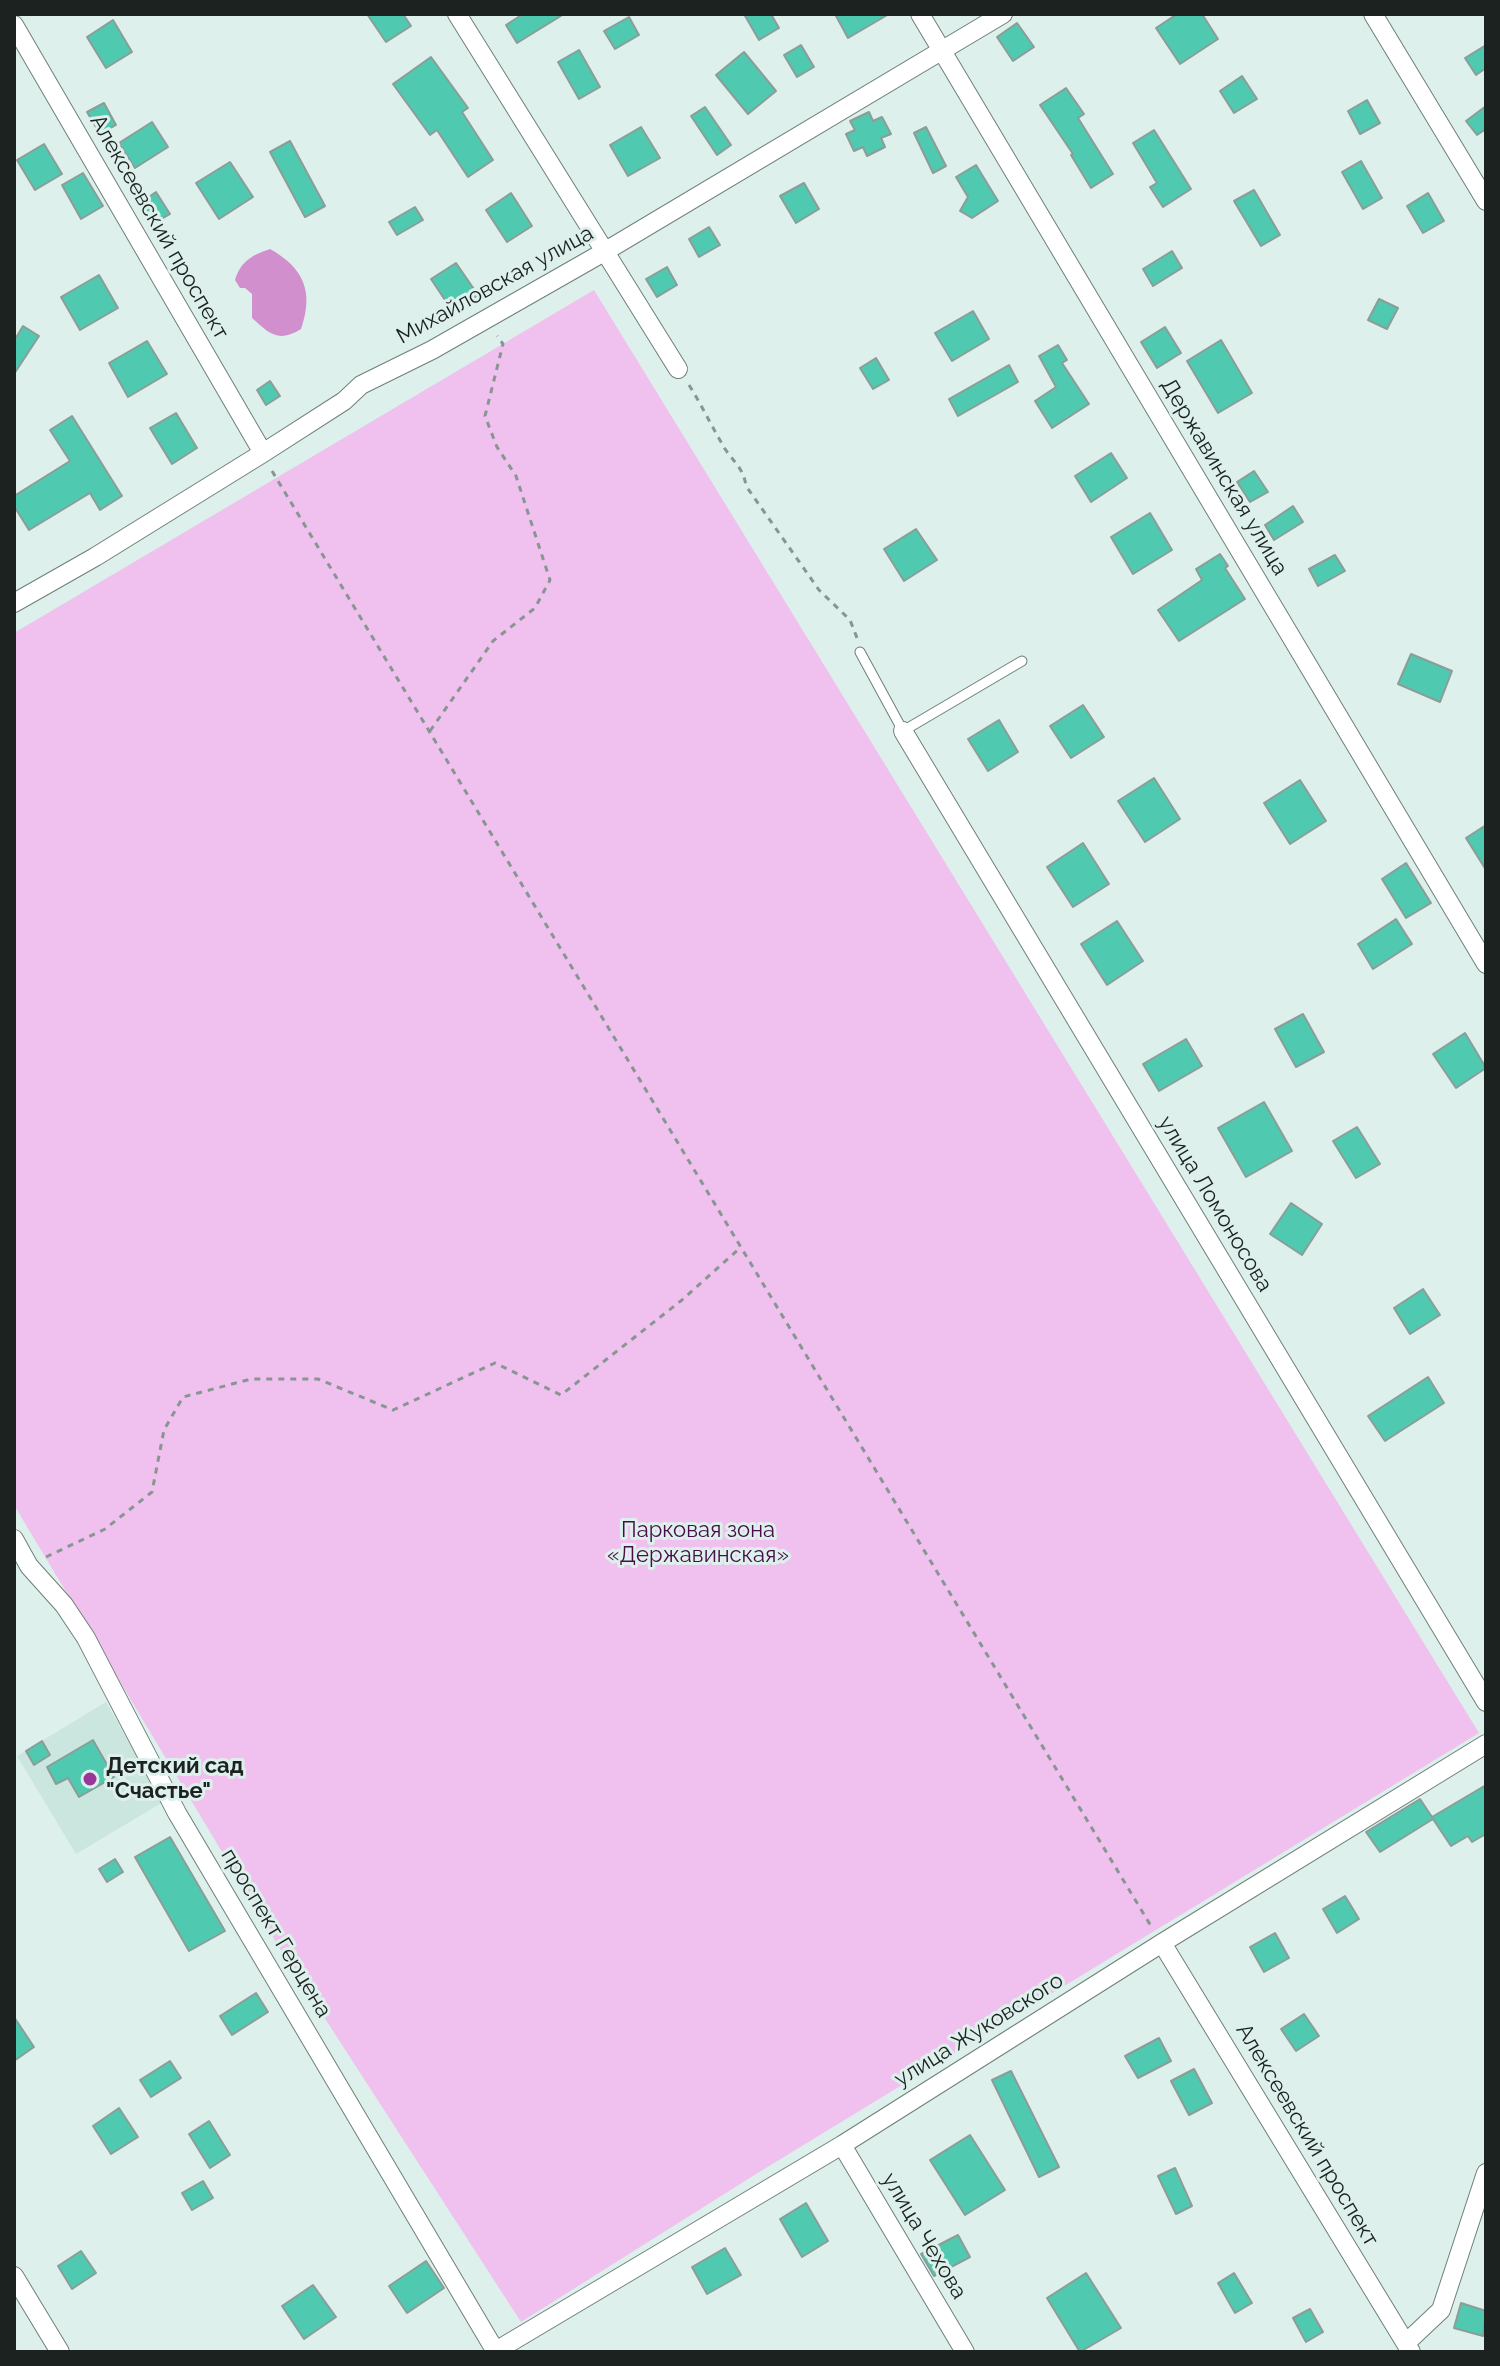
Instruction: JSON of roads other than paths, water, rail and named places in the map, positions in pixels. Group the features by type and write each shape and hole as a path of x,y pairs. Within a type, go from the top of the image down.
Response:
{"street":[{"path":"457,14 678,369"},
{"name":"Державинская улица","path":"920,14 1486,964"},
{"name":"Михайловская улица","path":"14,603 95,557 262,453 344,401 361,385 485,320 604,252 1003,14"},
{"path":"1373,14 1486,201"},
{"name":"Алексеевский проспект","path":"14,25 262,453"},
{"name":"улица Ломоносова","path":"903,731 1486,1702"},
{"name":"проспект Герцена","path":"14,1539 29,1566 64,1605 86,1638 177,1813 495,2352"},
{"name":"улица Жуковского","path":"495,2352 842,2145 1486,1744"},
{"name":"Алексеевский проспект","path":"1162,1943 1408,2347"},
{"name":"улица Чехова","path":"842,2145 965,2352"},
{"path":"1408,2347 1441,2310 1486,2173"},
{"path":"14,2276 60,2352"}],"lane":[{"path":"860,652 903,731 1022,661"}],"place":[{"name":"Детский сад \"Счастье\"","path":"90,1779"}],"park label":[{"name":"Парковая зона «Державинская»","path":"698,1542"}]}
